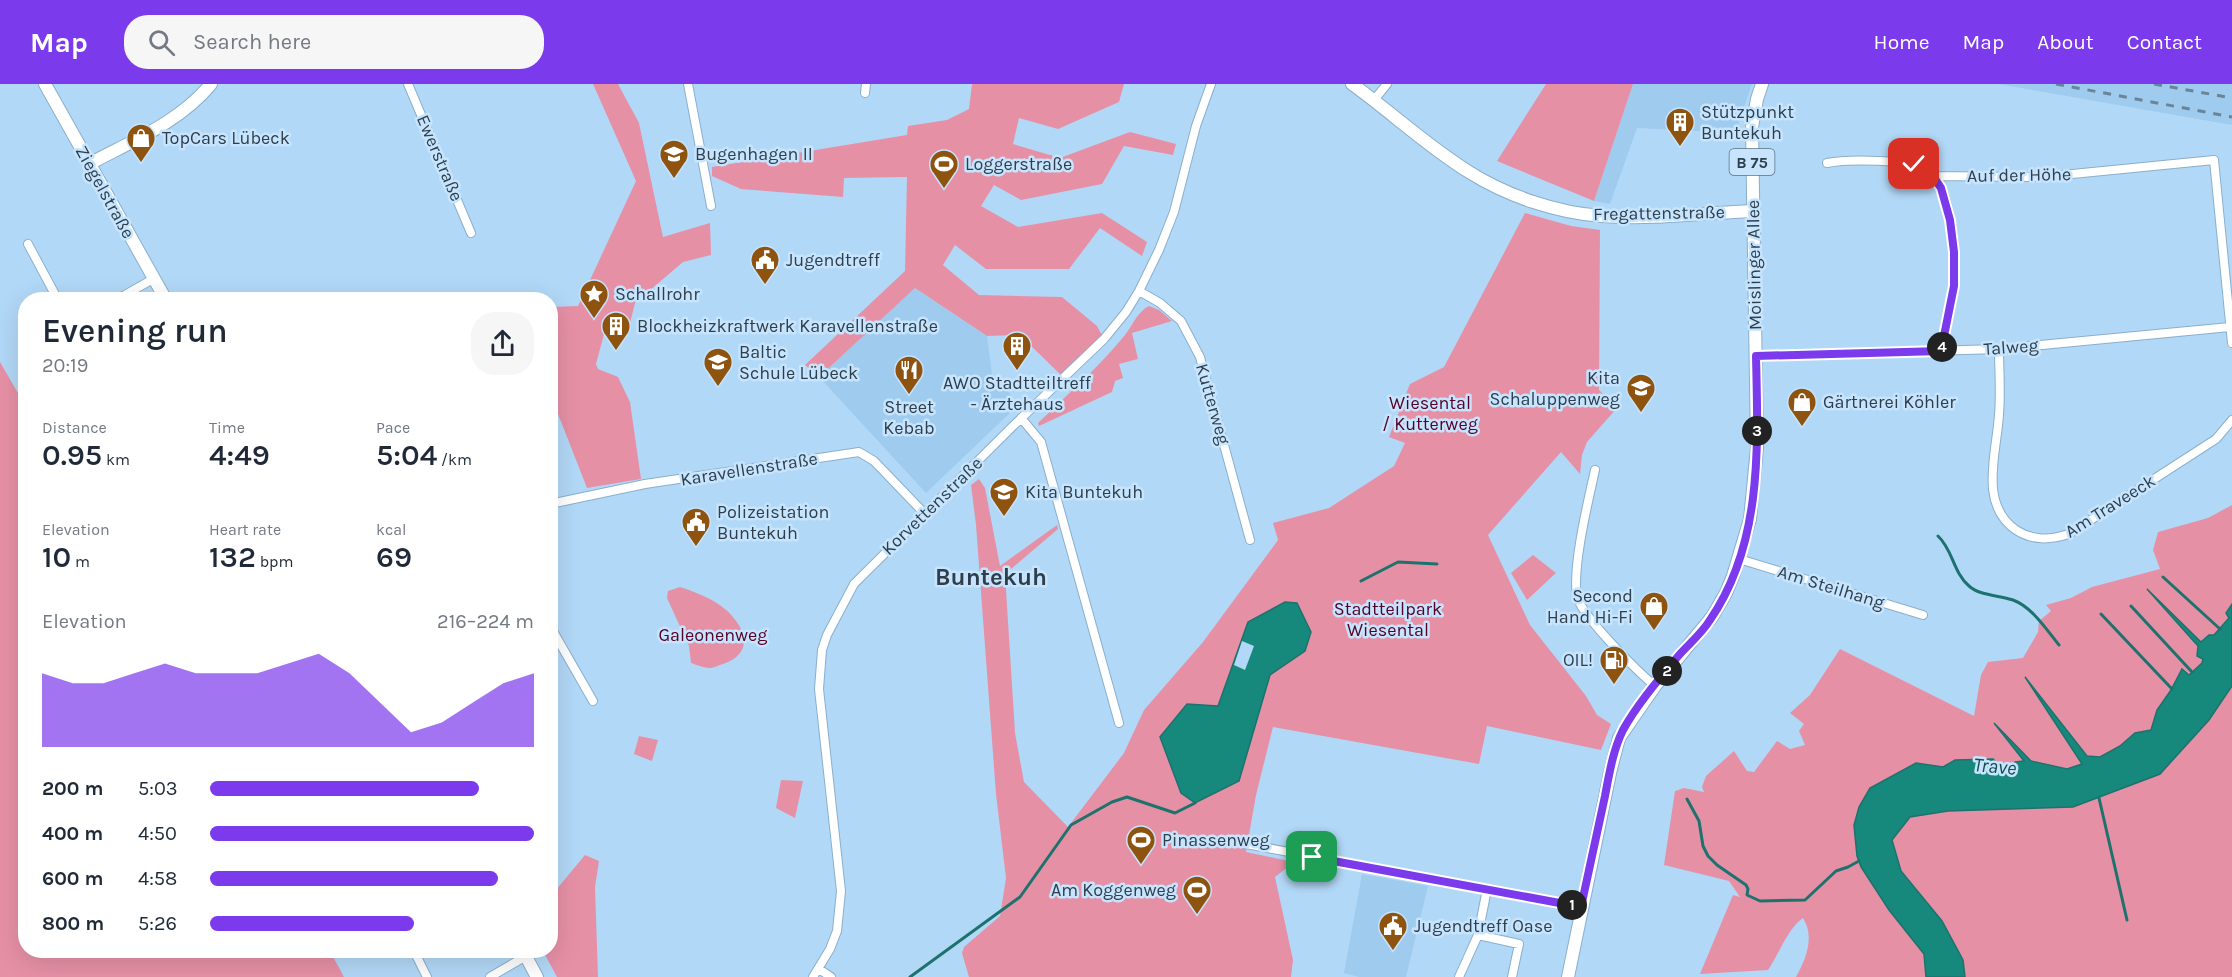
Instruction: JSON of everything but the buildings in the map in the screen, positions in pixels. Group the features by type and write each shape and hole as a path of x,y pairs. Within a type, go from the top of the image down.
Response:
{"main road":[{"name":"Ziegelstraße","path":"45,84 161,292"},
{"name":"Fregattenstraße","path":"1352,84 1470,173 1507,192 1548,206 1600,216 1753,211"},
{"name":"Moislinger Allee","path":"1568,977 1581,907 1619,738 1634,713 1709,622 1726,594 1750,519 1757,448 1752,128 1762,84"},
{"path":"89,164 170,120 192,104 204,87"},
{"path":"527,958 537,977"}],"street":[{"name":"Ewerstraße","path":"408,84 471,232"},
{"path":"688,84 711,206"},
{"name":"Korvettenstraße","path":"813,977 837,931 842,891 819,689 822,650 827,635 854,584 1104,339 1126,312 1139,291 1174,212 1198,118 1211,84"},
{"path":"1374,100 1387,84"},
{"name":"Auf der Höhe","path":"1827,163 1843,160 1914,164 1933,176 2042,177 2214,160 2230,327"},
{"path":"1933,176 1941,188 1946,204 1954,252 1954,286 1941,351"},
{"path":"28,244 54,292"},
{"path":"130,292 153,279"},
{"name":"Kutterweg","path":"1139,291 1160,303 1180,321 1200,357 1250,540"},
{"path":"2230,327 2232,343"},
{"name":"Talweg","path":"1756,356 1999,349 2230,327"},
{"name":"Am Traveeck","path":"1999,349 2000,414 1993,466 1995,500 2009,525 2033,538 2057,538 2069,534 2216,439 2232,420"},
{"path":"1021,418 1041,442 1119,723"},
{"name":"Karavellenstraße","path":"558,502 645,484 859,452 874,461 925,514"},
{"path":"1595,470 1575,576 1578,599 1619,651 1655,686"},
{"name":"Am Steilhang","path":"1739,559 1923,615"},
{"path":"558,640 593,701"},
{"path":"1241,843 1581,907"},
{"path":"1459,977 1478,935 1487,889"},
{"path":"1478,935 1519,944 1512,977"},
{"path":"418,958 428,977"},
{"path":"489,977 519,958"},
{"path":"819,969 831,977"}],"shaded area":[{"path":"1633,84 1752,84 1739,122 1738,133 1637,128 1610,204 1594,201"},
{"path":"1998,84 2232,84 2232,125"},
{"path":"915,288 987,336 992,374 1012,396 1005,403 1012,411 926,493 819,377"},
{"path":"1362,874 1428,886 1406,977 1359,977 1344,973"}],"green space":[{"path":"593,84 618,84 639,123 663,237 710,223 711,255 683,262 635,303 630,323 612,318 607,323 596,364 598,369 618,377 630,402 641,479 587,488 558,414 558,307 578,306 636,181"},
{"path":"972,84 1124,84 1119,102 1058,129 1019,118 1013,144 1060,158 1130,132 1176,144 1173,155 1124,146 1102,184 1021,200 994,185 981,206 1018,227 1102,213 1147,242 1142,256 1100,228 1069,269 986,269 955,245 943,265 979,295 1062,297 1097,326 1104,339 1064,378 1020,335 987,336 915,288 819,377 805,365 905,271 907,177 844,178 843,197 741,189 712,176 712,167 907,135 908,126 947,120 969,109"},
{"path":"1546,84 1633,84 1594,201 1497,161"},
{"name":"Stadtteilpark Wiesental","path":"1525,213 1571,226 1600,230 1599,390 1617,408 1587,442 1582,455 1580,474 1561,452 1488,535 1530,625 1586,696 1597,715 1611,724 1601,750 1487,726 1479,764 1273,727 1256,795 1246,852 1294,862 1275,877 1293,960 1291,977 969,977 962,953 964,947 1000,916 1006,878 996,794 971,485 979,479 985,488 1000,566 1057,525 1058,529 1005,574 1015,733 1024,782 1068,827 1124,753 1144,710 1203,642 1278,540 1273,523 1329,508 1394,466 1405,443 1389,437 1410,384 1444,367"},
{"path":"1149,306 1159,310 1172,321 1132,333 1138,359 1119,364 1123,378 1115,381 1112,392 1039,426 1038,423 1105,358 1125,335 1138,315"},
{"path":"0,362 18,393 18,958 334,958 344,977 0,977"},
{"path":"2232,505 2232,604 2226,613 2229,618 2214,635 2201,643 2157,600 2193,639 2203,656 2203,662 2189,675 2182,669 2157,710 2151,730 2135,733 2120,746 2093,761 2067,769 2031,761 2000,730 2025,761 2015,762 2004,771 1955,760 1943,767 1916,763 1870,788 1859,807 1889,910 1924,954 1926,977 1796,977 1806,955 1809,940 1807,925 1803,918 1788,935 1768,970 1700,974 1733,895 1740,897 1729,881 1664,865 1675,791 1684,788 1704,792 1702,787 1706,776 1734,751 1747,771 1754,772 1777,741 1790,749 1805,745 1799,731 1804,724 1790,713 1810,695 1840,649 1974,716 1981,675 1988,662 2023,658 2038,632 2039,621 2051,611 2046,605 2071,598 2092,587 2160,569 2153,550 2158,532 2208,518"},
{"path":"1533,555 1556,573 1527,600 1511,573"},
{"name":"Galeonenweg","path":"680,587 715,602 728,611 738,624 744,638 742,650 738,656 712,668 691,663 689,646 667,598 668,591"},
{"path":"2232,686 2232,977 1965,977 1963,960 1942,921 1901,871 1892,840 1910,817 2160,774 2209,720"},
{"path":"639,736 658,740 652,761 634,754"},
{"path":"781,780 803,781 795,818 776,808"},
{"path":"585,855 599,861 595,887 598,977 557,977 547,958 558,958 558,888"}],"water":[{"name":"Trave","path":"2147,589 2201,642 2209,635 2214,635 2229,618 2226,613 2232,604 2232,686 2209,720 2160,774 2073,807 1948,811 1910,817 1892,840 1901,871 1942,921 1963,960 1965,977 1926,977 1924,954 1889,910 1861,867 1857,856 1854,825 1859,807 1870,788 1916,763 1943,767 1955,760 1993,759 2004,770 2015,762 2024,761 1994,723 2031,761 2067,769 2082,764 2025,677 2087,756 2100,757 2120,746 2135,733 2151,730 2157,710 2182,669 2189,675 2202,663 2203,659 2197,656 2198,646"},
{"path":"1285,602 1297,603 1311,632 1305,651 1270,675 1239,781 1195,803 1181,793 1160,737 1187,704 1218,706 1248,622"}],"pier":[{"path":"1242,641 1254,646 1245,670 1234,665"}],"waterway":[{"path":"1938,536 1969,586 1979,592 2020,603 2038,619 2059,645"},
{"path":"1361,581 1398,562 1437,564"},
{"path":"2163,577 2220,629"},
{"path":"2131,606 2192,672"},
{"path":"2101,614 2172,689"},
{"path":"910,977 1020,897 1071,825 1112,802 1127,797 1175,813 1195,803"},
{"path":"2099,798 2127,920"},
{"path":"1687,799 1699,821 1703,846 1708,856 1746,885 1747,895 1760,901 1805,900 1836,871 1859,861"}],"railway":[{"path":"2056,84 2232,117"},
{"path":"2154,84 2232,98"}],"place":[{"name":"Stützpunkt Buntekuh","path":"1680,148"},
{"name":"TopCars Lübeck","path":"141,164"},
{"name":"Bugenhagen II","path":"674,180"},
{"name":"Loggerstraße","path":"944,190"},
{"name":"Jugendtreff","path":"765,286"},
{"name":"Schallrohr","path":"594,320"},
{"name":"Blockheizkraftwerk Karavellenstraße","path":"616,352"},
{"name":"AWO Stadtteiltreff - Ärztehaus","path":"1017,372"},
{"name":"Baltic Schule Lübeck","path":"718,388"},
{"name":"Street Kebab","path":"909,396"},
{"name":"Kita Schaluppenweg","path":"1641,414"},
{"name":"Gärtnerei Köhler","path":"1802,428"},
{"name":"Kita Buntekuh","path":"1004,518"},
{"name":"Polizeistation Buntekuh","path":"696,548"},
{"name":"Second Hand Hi-Fi","path":"1654,632"},
{"name":"OIL!","path":"1614,686"},
{"name":"Pinassenweg","path":"1141,866"},
{"name":"Am Koggenweg","path":"1197,916"},
{"name":"Jugendtreff Oase","path":"1393,952"}],"district":[{"name":"Buntekuh","path":"991,577"}],"route":[{"path":"1312,857 1581,907 1619,738 1640,705 1709,622 1726,594 1739,559 1750,519 1755,486 1756,356 1941,351 1954,286 1954,252 1950,220 1941,188 1933,176 1914,164"}],"park label":[{"name":"Wiesental / Kutterweg","path":"1430,413"}]}
